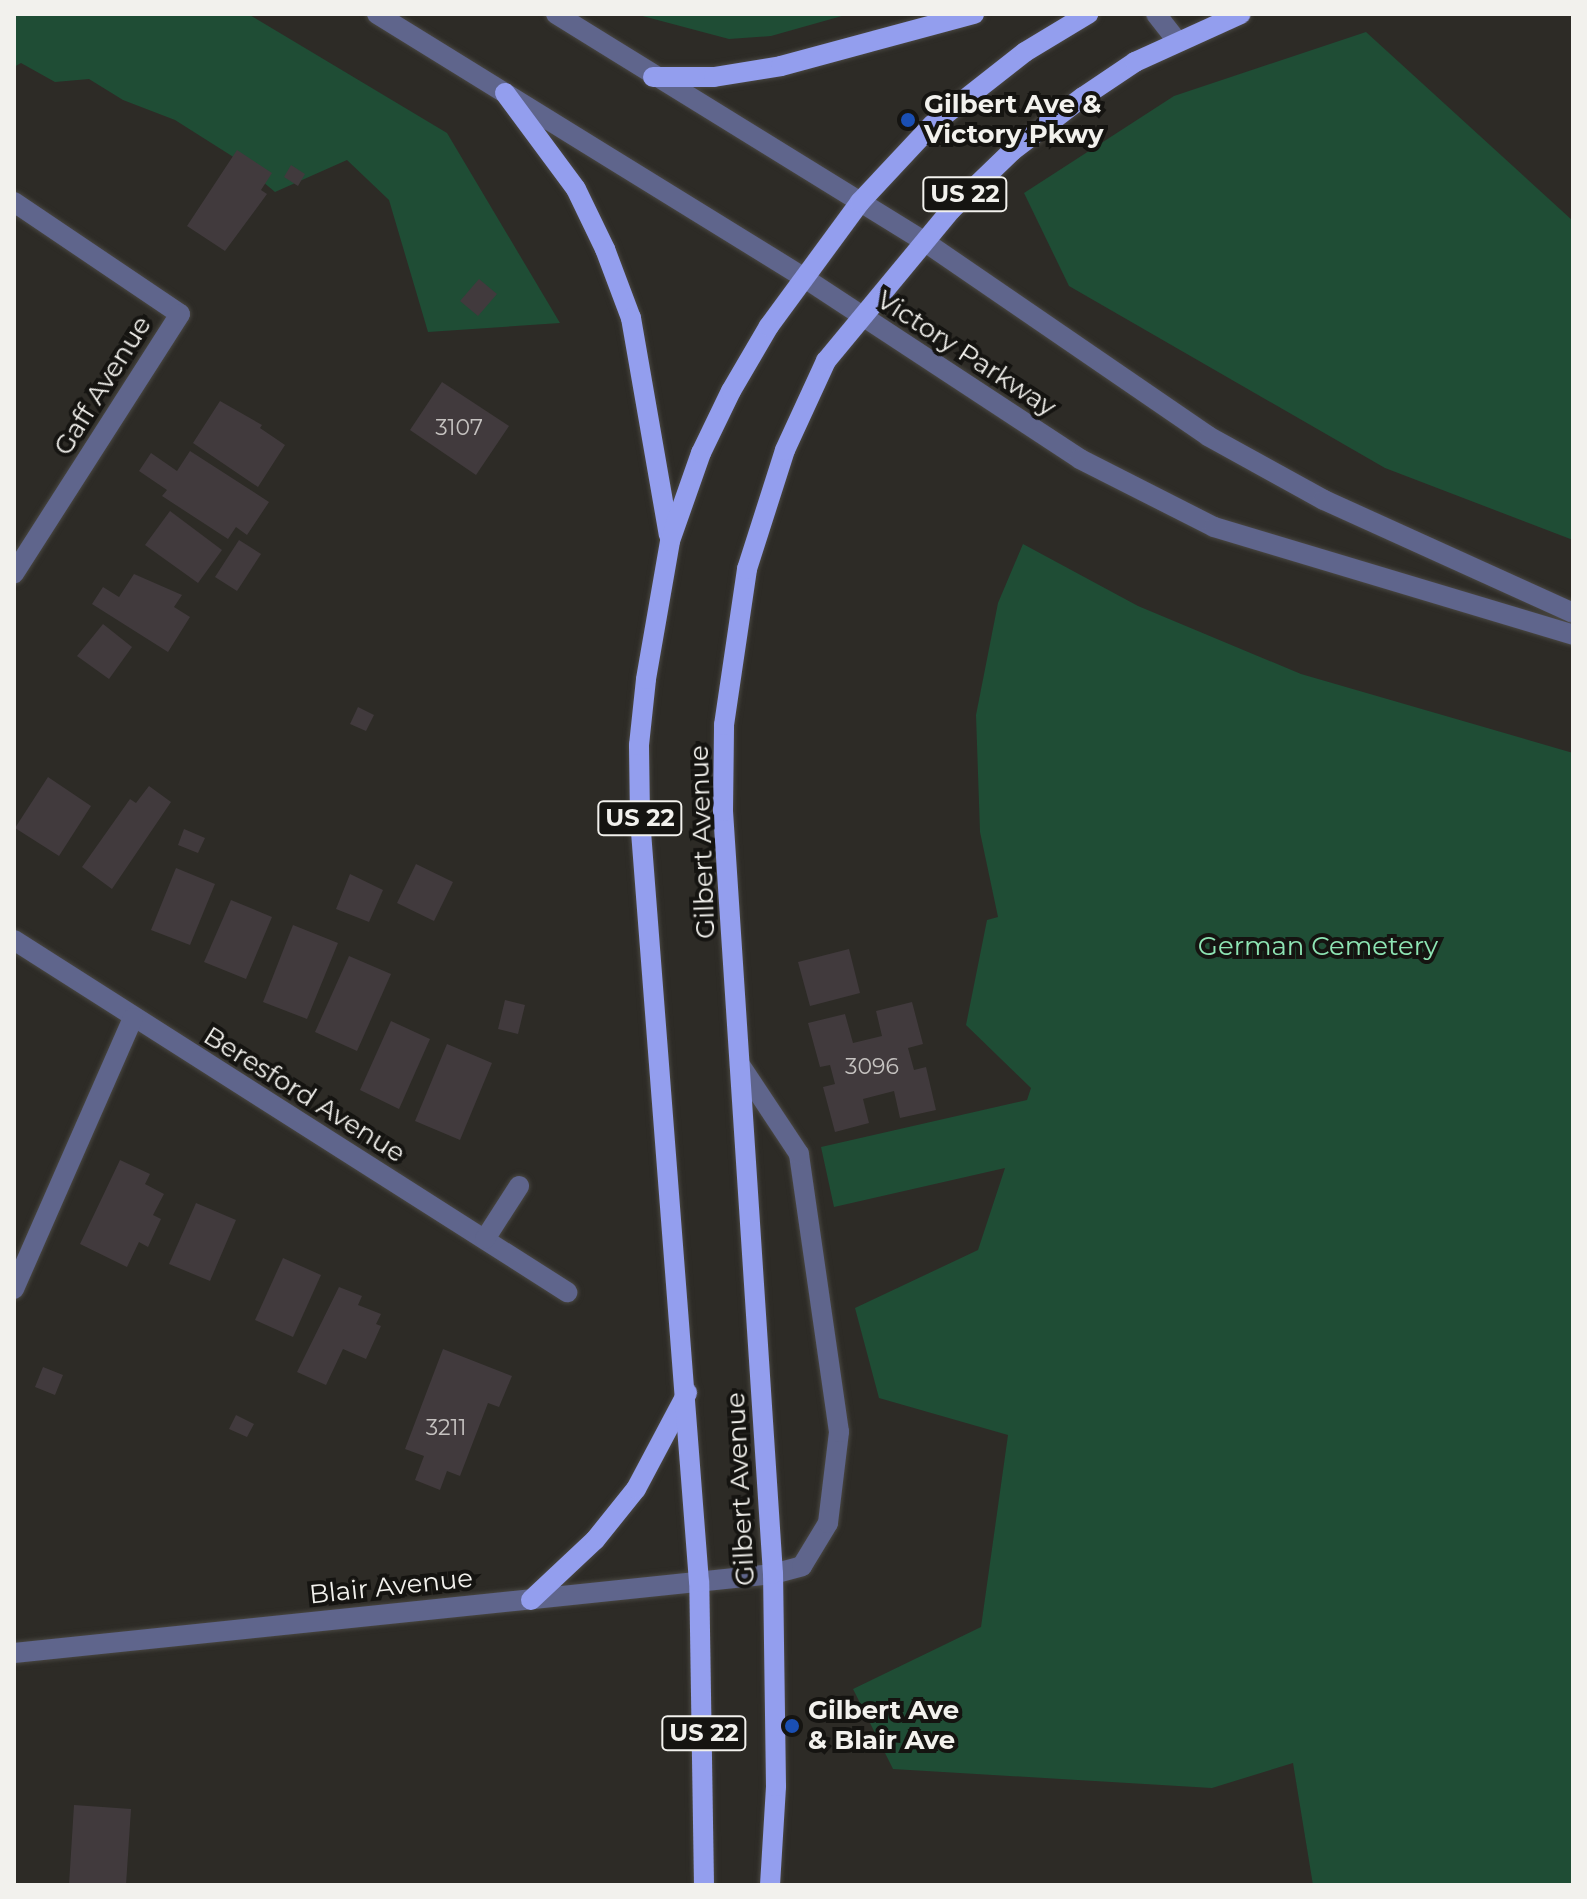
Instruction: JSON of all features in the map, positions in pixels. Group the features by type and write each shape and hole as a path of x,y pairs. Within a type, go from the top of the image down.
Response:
{"main road":[{"name":"Gilbert Avenue","path":"704,1885 699,1582 687,1393 640,818 639,745 646,679 670,541 701,453 731,391 803,277 860,202 932,125 1025,52 1088,14"},
{"name":"Gilbert Avenue","path":"770,1885 776,1786 773,1574 723,811 732,645 747,569 785,450 826,361 973,186 1012,151 1135,62 1241,14"},
{"path":"653,77 714,77 781,66 964,15"},
{"path":"505,93 576,189 631,318 670,541"},
{"path":"531,1600 595,1540 636,1489 687,1393"}],"street":[{"name":"Victory Parkway","path":"377,14 803,277 1080,459 1214,527 1573,635"},
{"path":"556,14 653,77 925,242 1208,436 1324,500 1573,613"},
{"path":"1156,14 1177,41"},
{"name":"Gaff Avenue","path":"14,202 180,314 14,574"},
{"name":"Beresford Avenue","path":"14,940 567,1292"},
{"path":"14,1289 133,1018"},
{"name":"Blair Avenue","path":"14,1653 773,1574 802,1566 828,1523 839,1432 799,1154 740,1065"},
{"path":"485,1239 519,1186"}],"green space":[{"path":"14,14 248,14 447,133 560,323 428,332 389,200 347,160 275,192 235,158 175,120 123,100 89,79 55,82 21,63 14,67"},
{"path":"635,14 849,14 771,36 729,39"},
{"path":"1366,32 1573,221 1573,540 1385,468 1069,286 1024,193 1174,96"},
{"name":"German Cemetery","path":"1023,544 1138,606 1301,674 1573,753 1573,1885 1313,1885 1293,1763 1212,1788 893,1769 853,1689 981,1627 1008,1435 879,1398 855,1308 978,1250 1005,1168 834,1207 821,1147 1027,1100 1031,1088 966,1025 987,920 998,917 980,832 976,715 998,603"}],"building":[{"path":"237,150 272,173 261,190 267,194 225,251 187,226"},
{"path":"291,165 305,174 298,186 284,177"},
{"path":"479,279 497,294 478,316 460,301"},
{"path":"442,382 509,426 476,475 410,430"},
{"path":"220,401 262,425 260,428 285,445 258,487 193,443"},
{"path":"190,451 269,502 247,535 236,527 228,539 162,496 167,490 139,471 151,453 177,471"},
{"path":"170,511 222,550 198,583 145,545"},
{"path":"239,540 261,554 237,591 215,577"},
{"path":"134,574 182,595 174,607 190,617 168,652 92,604 103,587 119,597"},
{"path":"103,624 132,647 109,679 77,656"},
{"path":"358,707 374,715 366,731 350,724"},
{"path":"48,777 91,806 59,856 15,828"},
{"path":"149,786 171,802 112,889 82,867 130,799 136,803"},
{"path":"184,829 205,838 198,853 178,845"},
{"path":"416,864 453,882 434,921 397,903"},
{"path":"176,868 215,884 190,945 151,930"},
{"path":"350,874 383,890 369,922 336,909"},
{"path":"231,900 272,917 246,979 204,962"},
{"path":"293,925 338,943 307,1019 263,1002"},
{"path":"849,949 860,993 810,1006 798,962"},
{"path":"349,956 391,974 357,1051 315,1032"},
{"path":"505,1000 525,1005 518,1034 498,1029"},
{"path":"912,1002 923,1044 908,1048 914,1070 926,1067 936,1110 900,1118 894,1091 863,1099 869,1123 835,1132 823,1087 835,1084 830,1065 820,1067 808,1023 845,1014 853,1043 882,1036 876,1011"},
{"path":"391,1021 430,1039 399,1109 360,1090"},
{"path":"447,1044 492,1063 460,1140 415,1121"},
{"path":"120,1160 150,1174 145,1184 164,1194 153,1215 161,1219 148,1247 139,1242 127,1267 80,1244"},
{"path":"196,1203 236,1220 210,1281 169,1264"},
{"path":"283,1258 321,1275 293,1337 255,1320"},
{"path":"339,1287 362,1296 358,1305 381,1314 376,1324 381,1326 366,1359 343,1349 326,1385 297,1372"},
{"path":"443,1349 512,1376 499,1407 488,1403 460,1476 447,1471 440,1490 415,1480 424,1456 405,1449"},
{"path":"43,1367 63,1375 55,1395 35,1387"},
{"path":"236,1415 254,1424 247,1437 229,1429"},
{"path":"74,1805 131,1809 126,1885 69,1885"}],"place":[{"name":"Gilbert Ave & Victory Pkwy","path":"908,120"},
{"name":"Gilbert Ave & Blair Ave","path":"792,1726"}]}
